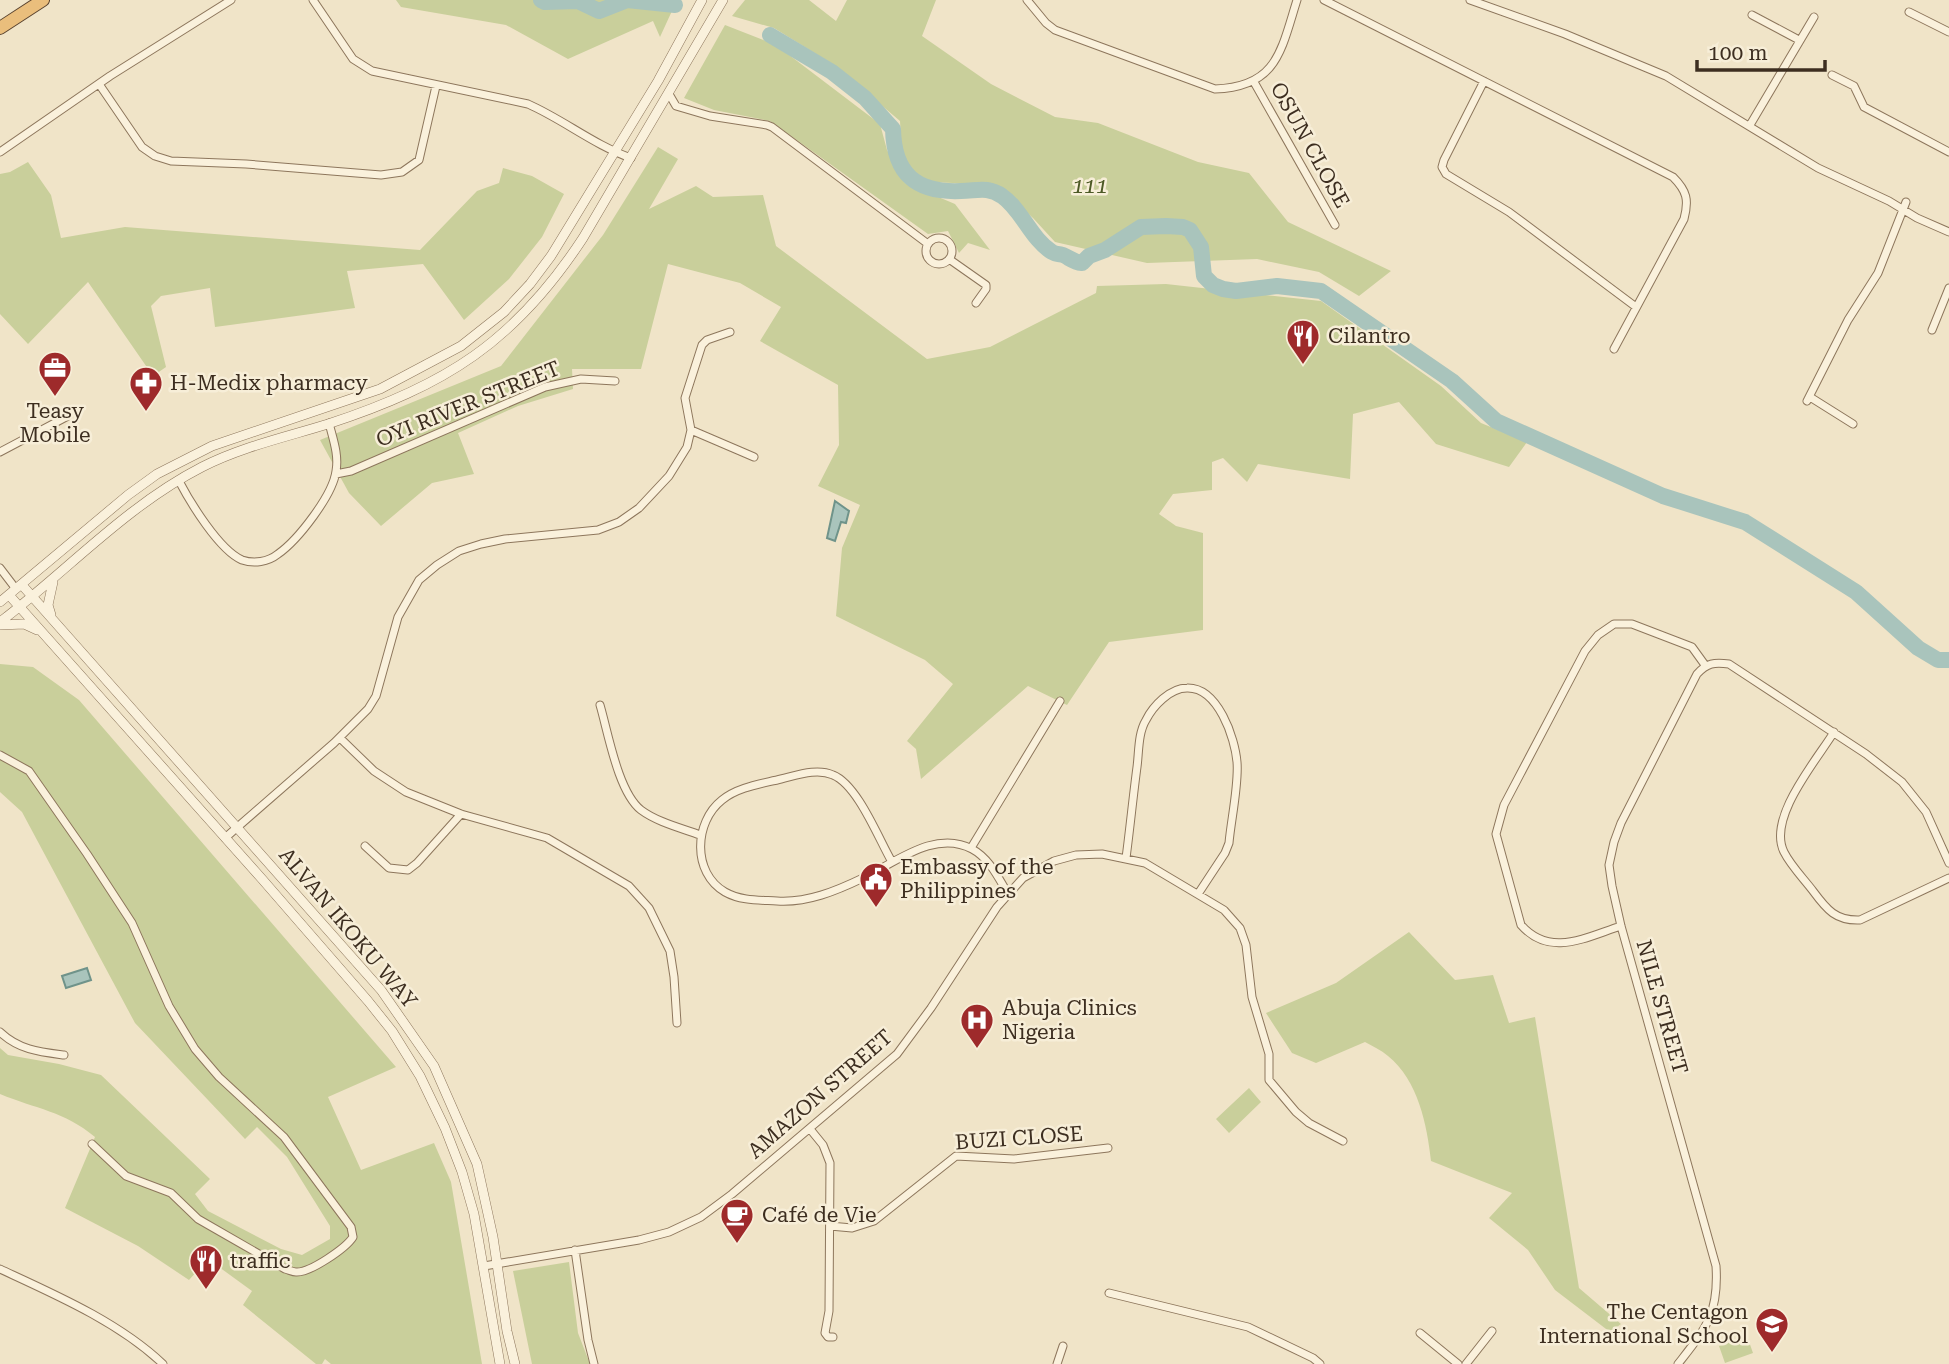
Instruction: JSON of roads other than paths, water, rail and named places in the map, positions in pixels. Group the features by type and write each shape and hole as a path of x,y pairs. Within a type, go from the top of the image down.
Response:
{"highway":[{"path":"0,28 43,0"}],"street":[{"path":"0,152 99,84 231,0"},
{"path":"313,0 353,59 372,71 528,104 551,114 613,152 631,158"},
{"path":"0,602 128,495 166,469 212,446 264,426 380,389 461,345 503,312 530,284 551,256 657,81 702,0"},
{"path":"0,624 124,517 202,466 248,448 329,424 401,398 427,385 487,346 520,318 564,267 723,0"},
{"path":"1027,0 1046,23 1087,43 1215,89 1234,88 1254,82 1270,68 1284,41 1297,0"},
{"path":"1324,0 1673,177 1684,188 1688,203 1684,219 1614,349"},
{"path":"1470,0 1565,34 1667,76 1818,168 1904,206 1949,232"},
{"path":"1909,12 1949,32"},
{"path":"1752,15 1799,40"},
{"path":"1750,125 1814,17"},
{"path":"1832,75 1854,86 1864,107 1949,152"},
{"path":"1484,81 1444,160 1442,167 1446,174 1509,212 1636,307"},
{"name":"OSUN CLOSE","path":"1254,82 1335,225"},
{"path":"99,84 142,147 163,159 380,175 402,172 419,160 436,86"},
{"path":"669,94 676,106 710,116 772,127 928,244"},
{"path":"1853,424 1808,399 1848,320 1878,273 1904,206"},
{"path":"934,239 946,241 951,251 949,259 942,263 930,260 926,252 928,244 934,239"},
{"path":"949,259 986,285 976,303"},
{"path":"1932,330 1949,288"},
{"path":"225,838 359,719 376,696 398,617 419,580 459,551 505,540 598,530 619,522 639,508 669,476 687,447 691,430 685,398 702,345 707,340 730,332"},
{"name":"OYI RIVER STREET","path":"336,474 364,466 545,387 581,379 615,381"},
{"path":"0,452 68,416"},
{"path":"178,481 191,505 237,557 245,561 267,560 278,555 296,538 330,490 336,474 337,458 329,424"},
{"path":"691,430 754,457"},
{"path":"0,568 15,589"},
{"path":"53,620 48,605 54,580"},
{"name":"ALVAN IKOKU WAY","path":"15,589 32,597 238,826 381,990 434,1066 477,1164 498,1263 507,1331 515,1364"},
{"name":"ALVAN IKOKU WAY","path":"15,589 20,607 392,1031 420,1076 446,1128 462,1172 474,1214 500,1364"},
{"path":"0,624 24,624 42,632"},
{"path":"1620,926 1567,943 1537,940 1528,933 1521,925 1498,846 1497,824 1504,805 1579,663 1598,635 1614,624 1632,624 1692,647 1705,666 1715,662 1729,664 1834,732 1902,782 1926,812 1949,863"},
{"name":"NILE STREET","path":"1678,1364 1708,1323 1715,1306 1716,1266 1620,926 1609,866 1621,823 1689,686 1705,666"},
{"path":"1126,858 1145,721 1160,701 1177,690 1196,689 1211,698 1218,707 1230,732 1237,764 1226,853 1198,894"},
{"path":"971,848 1060,701"},
{"path":"600,705 622,778 632,801 648,814 700,835"},
{"path":"1834,732 1780,822 1780,839 1784,852 1825,907 1834,916 1847,921 1860,920 1949,878"},
{"path":"340,738 374,771 406,792 461,814 547,838 615,877 638,894 658,922 670,951 677,1023"},
{"path":"0,755 29,771 87,854 132,923 169,1006 195,1049 225,1084 284,1137 351,1227 353,1237 348,1245 305,1271 285,1269 198,1219 171,1193 126,1176 92,1144"},
{"path":"892,862 861,804 842,780 821,772 794,776 733,793 719,802 700,835 700,850 706,871 722,891 742,899 787,902 823,895 864,878 920,848 943,842 971,848 989,863 1008,894"},
{"path":"365,846 389,868 408,870 461,814"},
{"name":"AMAZON STREET","path":"484,1266 639,1240 669,1232 701,1217 732,1194 897,1054 1008,894 1023,878 1054,861 1076,855 1102,854 1145,863 1224,910 1240,928 1247,945 1252,997 1269,1054 1269,1080 1309,1123 1343,1141"},
{"path":"0,1032 19,1046 64,1055"},
{"path":"810,1129 823,1146 830,1163 829,1311 825,1333 828,1337 833,1337"},
{"name":"BUZI CLOSE","path":"830,1226 852,1228 874,1221 956,1156 1014,1159 1108,1148"},
{"path":"575,1250 594,1364"},
{"path":"0,1269 65,1300 113,1328 163,1364"},
{"path":"1109,1293 1248,1327 1313,1358 1320,1364"},
{"path":"1466,1364 1492,1331"},
{"path":"1420,1332 1458,1364"},
{"path":"1057,1364 1063,1346"}],"water":[{"path":"835,501 849,511 846,523 841,522 835,541 827,538"},
{"path":"87,968 91,980 66,988 62,976"}],"waterway":[{"path":"541,0 578,1 599,11 627,0 675,5"},
{"path":"770,35 832,72 865,98 893,129 894,145 903,169 910,178 920,184 945,191 982,190 997,193 1009,202 1045,246 1054,253 1082,263 1089,256 1105,250 1141,227 1183,227 1190,230 1201,247 1204,276 1213,285 1236,291 1277,286 1321,291 1452,381 1496,421 1663,496 1745,522 1856,592 1918,648 1938,660 1949,660"}],"place":[{"name":"Cilantro","path":"1303,366"},
{"name":"Teasy Mobile","path":"55,398"},
{"name":"H-Medix pharmacy","path":"146,413"},
{"name":"Embassy of the Philippines","path":"876,909"},
{"name":"Abuja Clinics Nigeria","path":"977,1050"},
{"name":"Café de Vie","path":"737,1245"},
{"name":"traffic","path":"206,1291"},
{"name":"The Centagon International School","path":"1772,1354"}],"park label":[{"name":"111","path":"1090,186"}]}
